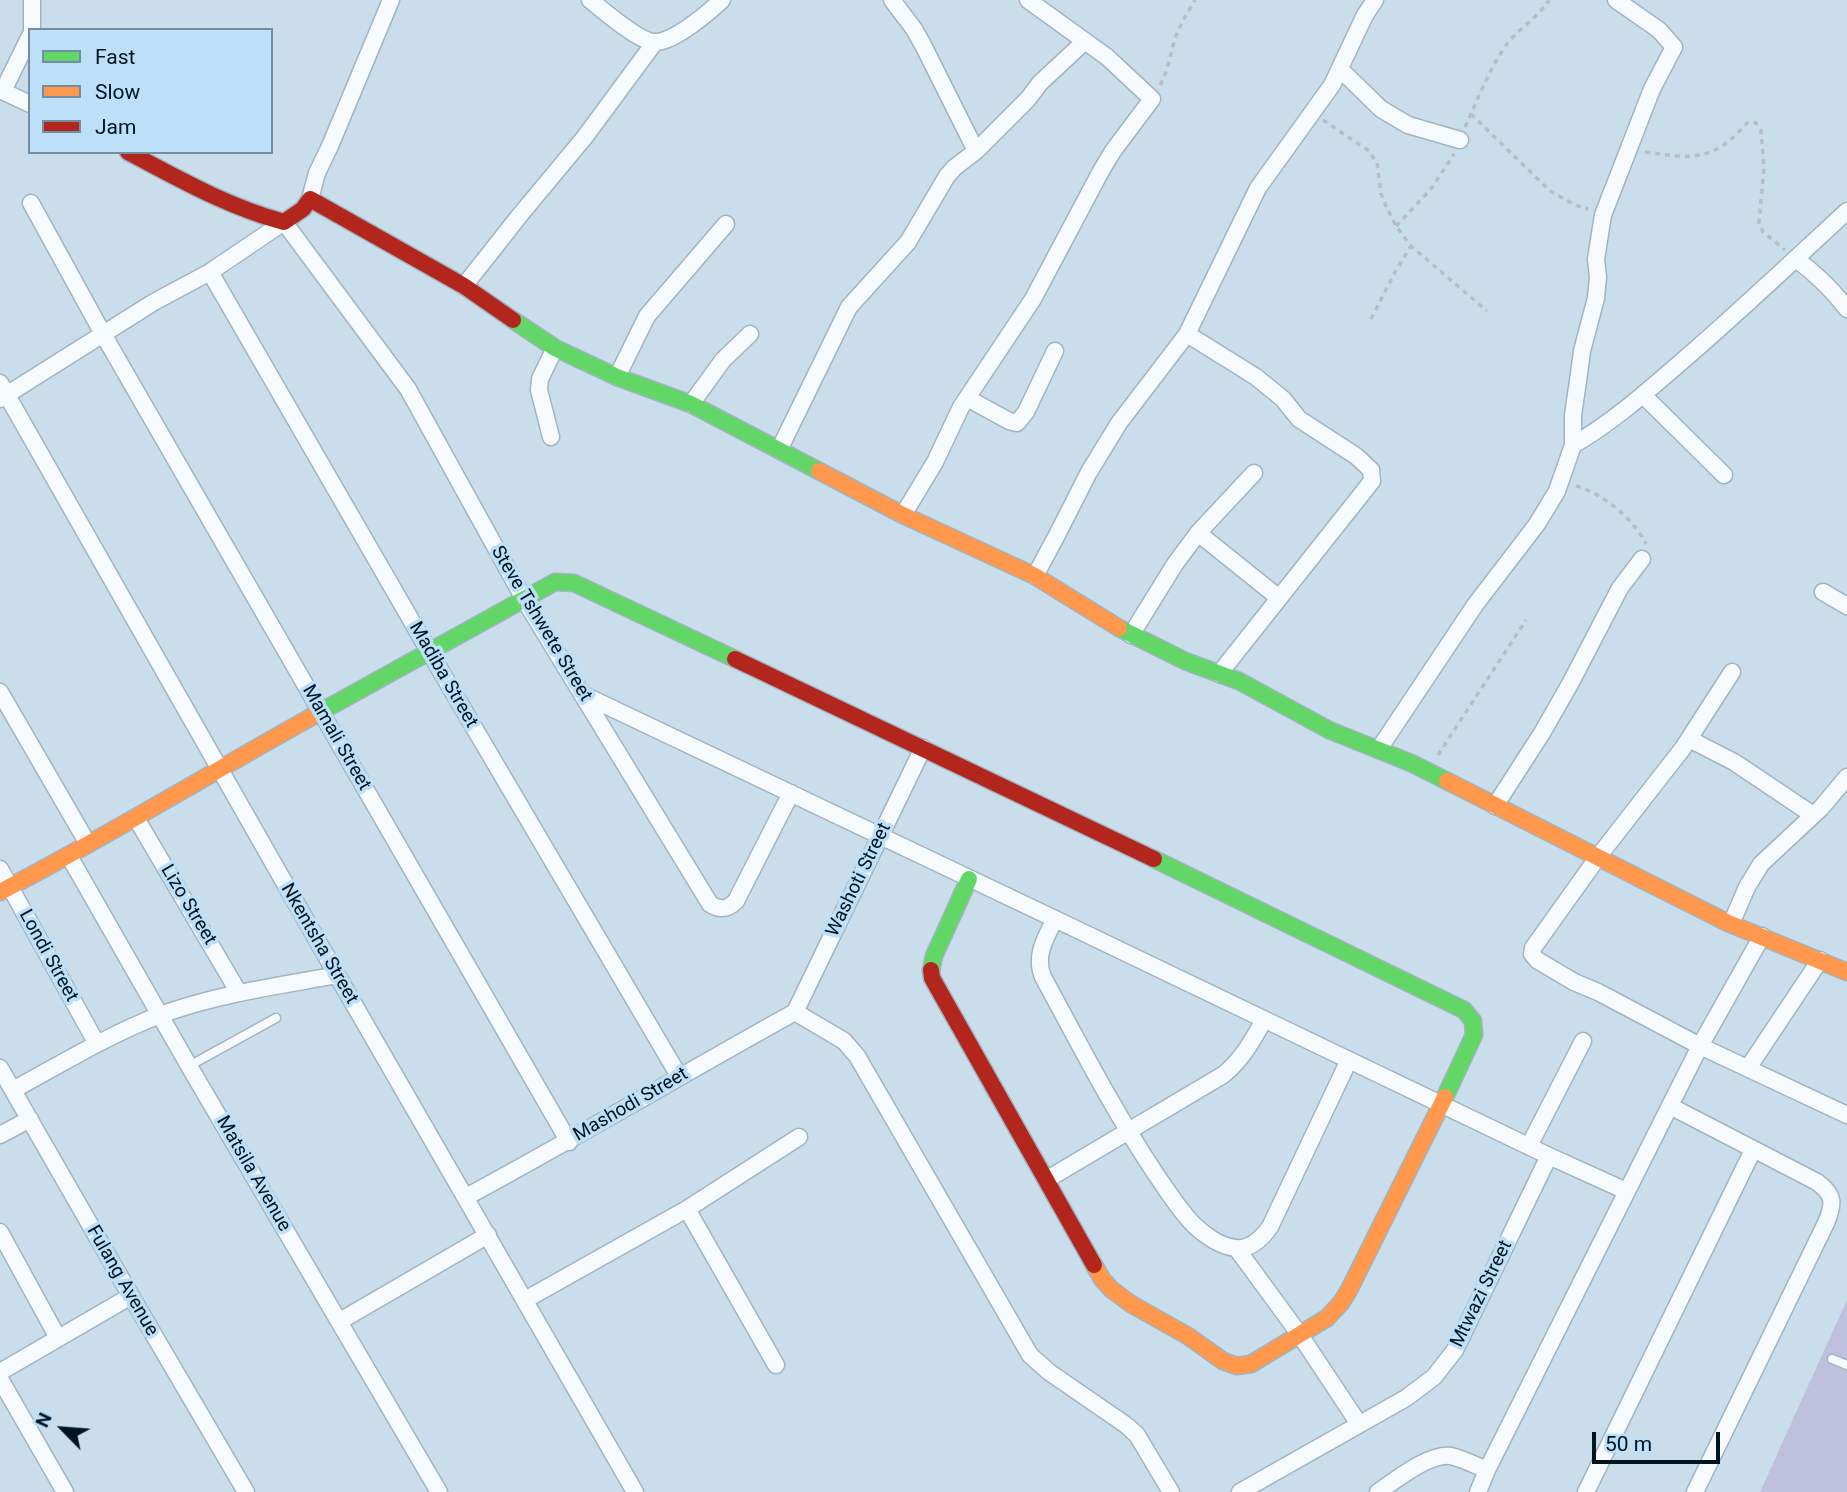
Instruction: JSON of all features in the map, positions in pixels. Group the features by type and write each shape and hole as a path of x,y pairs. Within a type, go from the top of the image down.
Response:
{"street":[{"path":"32,0 32,28"},
{"path":"2,393 154,302 210,272 303,209 310,199 317,173 391,0"},
{"path":"590,0 632,32 654,42 667,39 686,28 722,0"},
{"path":"892,0 923,45 976,151"},
{"path":"903,515 936,462 967,398 1033,299 1113,150 1152,99 1107,57 1028,0"},
{"path":"1035,576 1089,472 1119,423 1187,334 1258,188 1332,85 1375,0"},
{"path":"1379,750 1475,605 1537,524 1561,481 1573,445 1573,415 1582,351 1596,298 1596,259 1603,215 1652,89 1674,47 1659,30 1616,0"},
{"path":"28,40 2,91 28,103"},
{"path":"464,286 584,138 654,42"},
{"path":"779,450 849,307 908,242 954,168 976,151 1028,99 1040,83 1084,42"},
{"path":"1339,69 1381,109 1408,125 1460,140"},
{"path":"132,154 242,209 284,222"},
{"path":"310,199 464,286 555,348 617,377 691,404 903,515 1035,576 1131,635 1185,661 1239,681 1329,730 1427,771 1731,924 1847,972"},
{"name":"Mamali Street","path":"31,203 103,334 569,1142"},
{"path":"1573,445 1643,395 1847,211"},
{"name":"Steve Tshwete Street","path":"284,222 426,417 524,599 706,899 714,907 724,909 736,901 790,793"},
{"path":"617,377 647,316 726,224"},
{"path":"1796,259 1821,278 1847,309"},
{"name":"Madiba Street","path":"210,272 679,1076"},
{"path":"691,404 706,380 750,334"},
{"path":"1187,334 1256,377 1283,399 1298,419 1347,449 1371,470 1372,481 1219,674"},
{"path":"551,437 539,390 540,379 555,348"},
{"path":"967,398 1017,423 1026,412 1055,351"},
{"name":"Nkentsha Street","path":"2,393 635,1492"},
{"path":"1643,395 1724,475"},
{"path":"1131,635 1175,564 1198,533 1254,473"},
{"path":"1198,533 1279,598"},
{"path":"1495,806 1542,733 1620,588 1642,559"},
{"path":"5,889 69,856 219,768 555,582 574,583 1464,1009 1474,1023 1475,1033 1341,1303 1327,1318 1251,1364 1238,1367 1124,1301 1102,1279 932,978 930,966 969,878"},
{"path":"1823,592 1847,606"},
{"path":"1732,672 1689,739 1598,857 1533,948 1533,956 1566,978 1700,1046 1847,1115"},
{"path":"0,692 88,844"},
{"path":"584,695 1626,1191"},
{"path":"1689,739 1734,762 1814,815"},
{"name":"Washoti Street","path":"795,1012 923,748"},
{"path":"1731,924 1760,864 1814,815 1847,777"},
{"name":"Lizo Street","path":"136,818 239,993"},
{"name":"Matsila Avenue","path":"69,856 439,1492"},
{"name":"Londi Street","path":"0,869 5,889 97,1044"},
{"path":"1055,919 1041,950 1040,970 1127,1131 1180,1209 1194,1225 1216,1242 1237,1249 1300,1335 1359,1424"},
{"path":"1478,1492 1700,1046 1762,936"},
{"path":"1748,1068 1820,960"},
{"path":"13,1090 97,1044 161,1015 239,993 337,975"},
{"path":"795,1012 844,1041 857,1056 1030,1355 1049,1372 1126,1424 1137,1435 1171,1492"},
{"name":"Mashodi Street","path":"466,1197 569,1142 679,1076 795,1012"},
{"path":"1046,1180 1223,1075 1244,1054 1264,1020"},
{"path":"1529,1146 1583,1041"},
{"path":"1237,1249 1255,1243 1270,1227 1349,1060"},
{"name":"Fulang Avenue","path":"0,1068 246,1492"},
{"path":"1670,1106 1822,1186 1832,1199 1826,1223 1695,1492"},
{"path":"0,1135 30,1119"},
{"path":"524,1300 687,1209 799,1137"},
{"path":"1586,1492 1753,1150"},
{"name":"Mtwazi Street","path":"1240,1492 1406,1398 1434,1377 1464,1333 1549,1156"},
{"path":"687,1209 776,1365"},
{"path":"0,1232 58,1338"},
{"path":"340,1321 488,1235"},
{"path":"0,1372 131,1296"},
{"path":"0,1379 65,1492"},
{"path":"1378,1492 1435,1457 1455,1457 1487,1470"}],"lane":[{"path":"190,1066 276,1018"},
{"path":"1832,1359 1847,1365"}],"path":[{"path":"1152,99 1163,80 1175,39 1195,0"},
{"path":"1396,226 1431,189 1453,155 1478,95 1507,44 1549,0"},
{"path":"1312,114 1369,151 1377,163 1381,194 1396,226 1411,246 1487,311"},
{"path":"1471,114 1550,191 1575,205 1603,215"},
{"path":"1629,149 1681,157 1709,154 1725,145 1747,123 1756,123 1761,131 1764,169 1760,228 1796,259"},
{"path":"1371,319 1411,246"},
{"path":"1561,481 1597,493 1631,522 1645,541 1647,549 1642,559"},
{"path":"1427,771 1526,620"}],"shaded area":[{"path":"1847,1300 1847,1492 1760,1492"}],"traffic: fast":[{"path":"513,320 555,348 617,377 691,404 819,471"},
{"path":"313,716 555,582 574,583 735,659"},
{"path":"1119,628 1185,661 1239,681 1329,730 1411,763 1447,781"},
{"path":"1154,859 1464,1010 1473,1021 1474,1035 1445,1097"},
{"path":"931,970 934,956 969,879"}],"traffic: slow":[{"path":"819,471 903,515 1035,576 1119,628"},
{"path":"0,892 313,716"},
{"path":"1447,781 1728,923 1847,972"},
{"path":"1094,1265 1111,1289 1131,1304 1188,1336 1223,1361 1237,1366 1251,1364 1327,1318 1341,1303 1445,1097"}],"traffic: jam":[{"path":"132,154 223,200 284,222 303,209 310,199 464,286 513,320"},
{"path":"735,659 1154,859"},
{"path":"931,970 932,978 1094,1265"}]}
